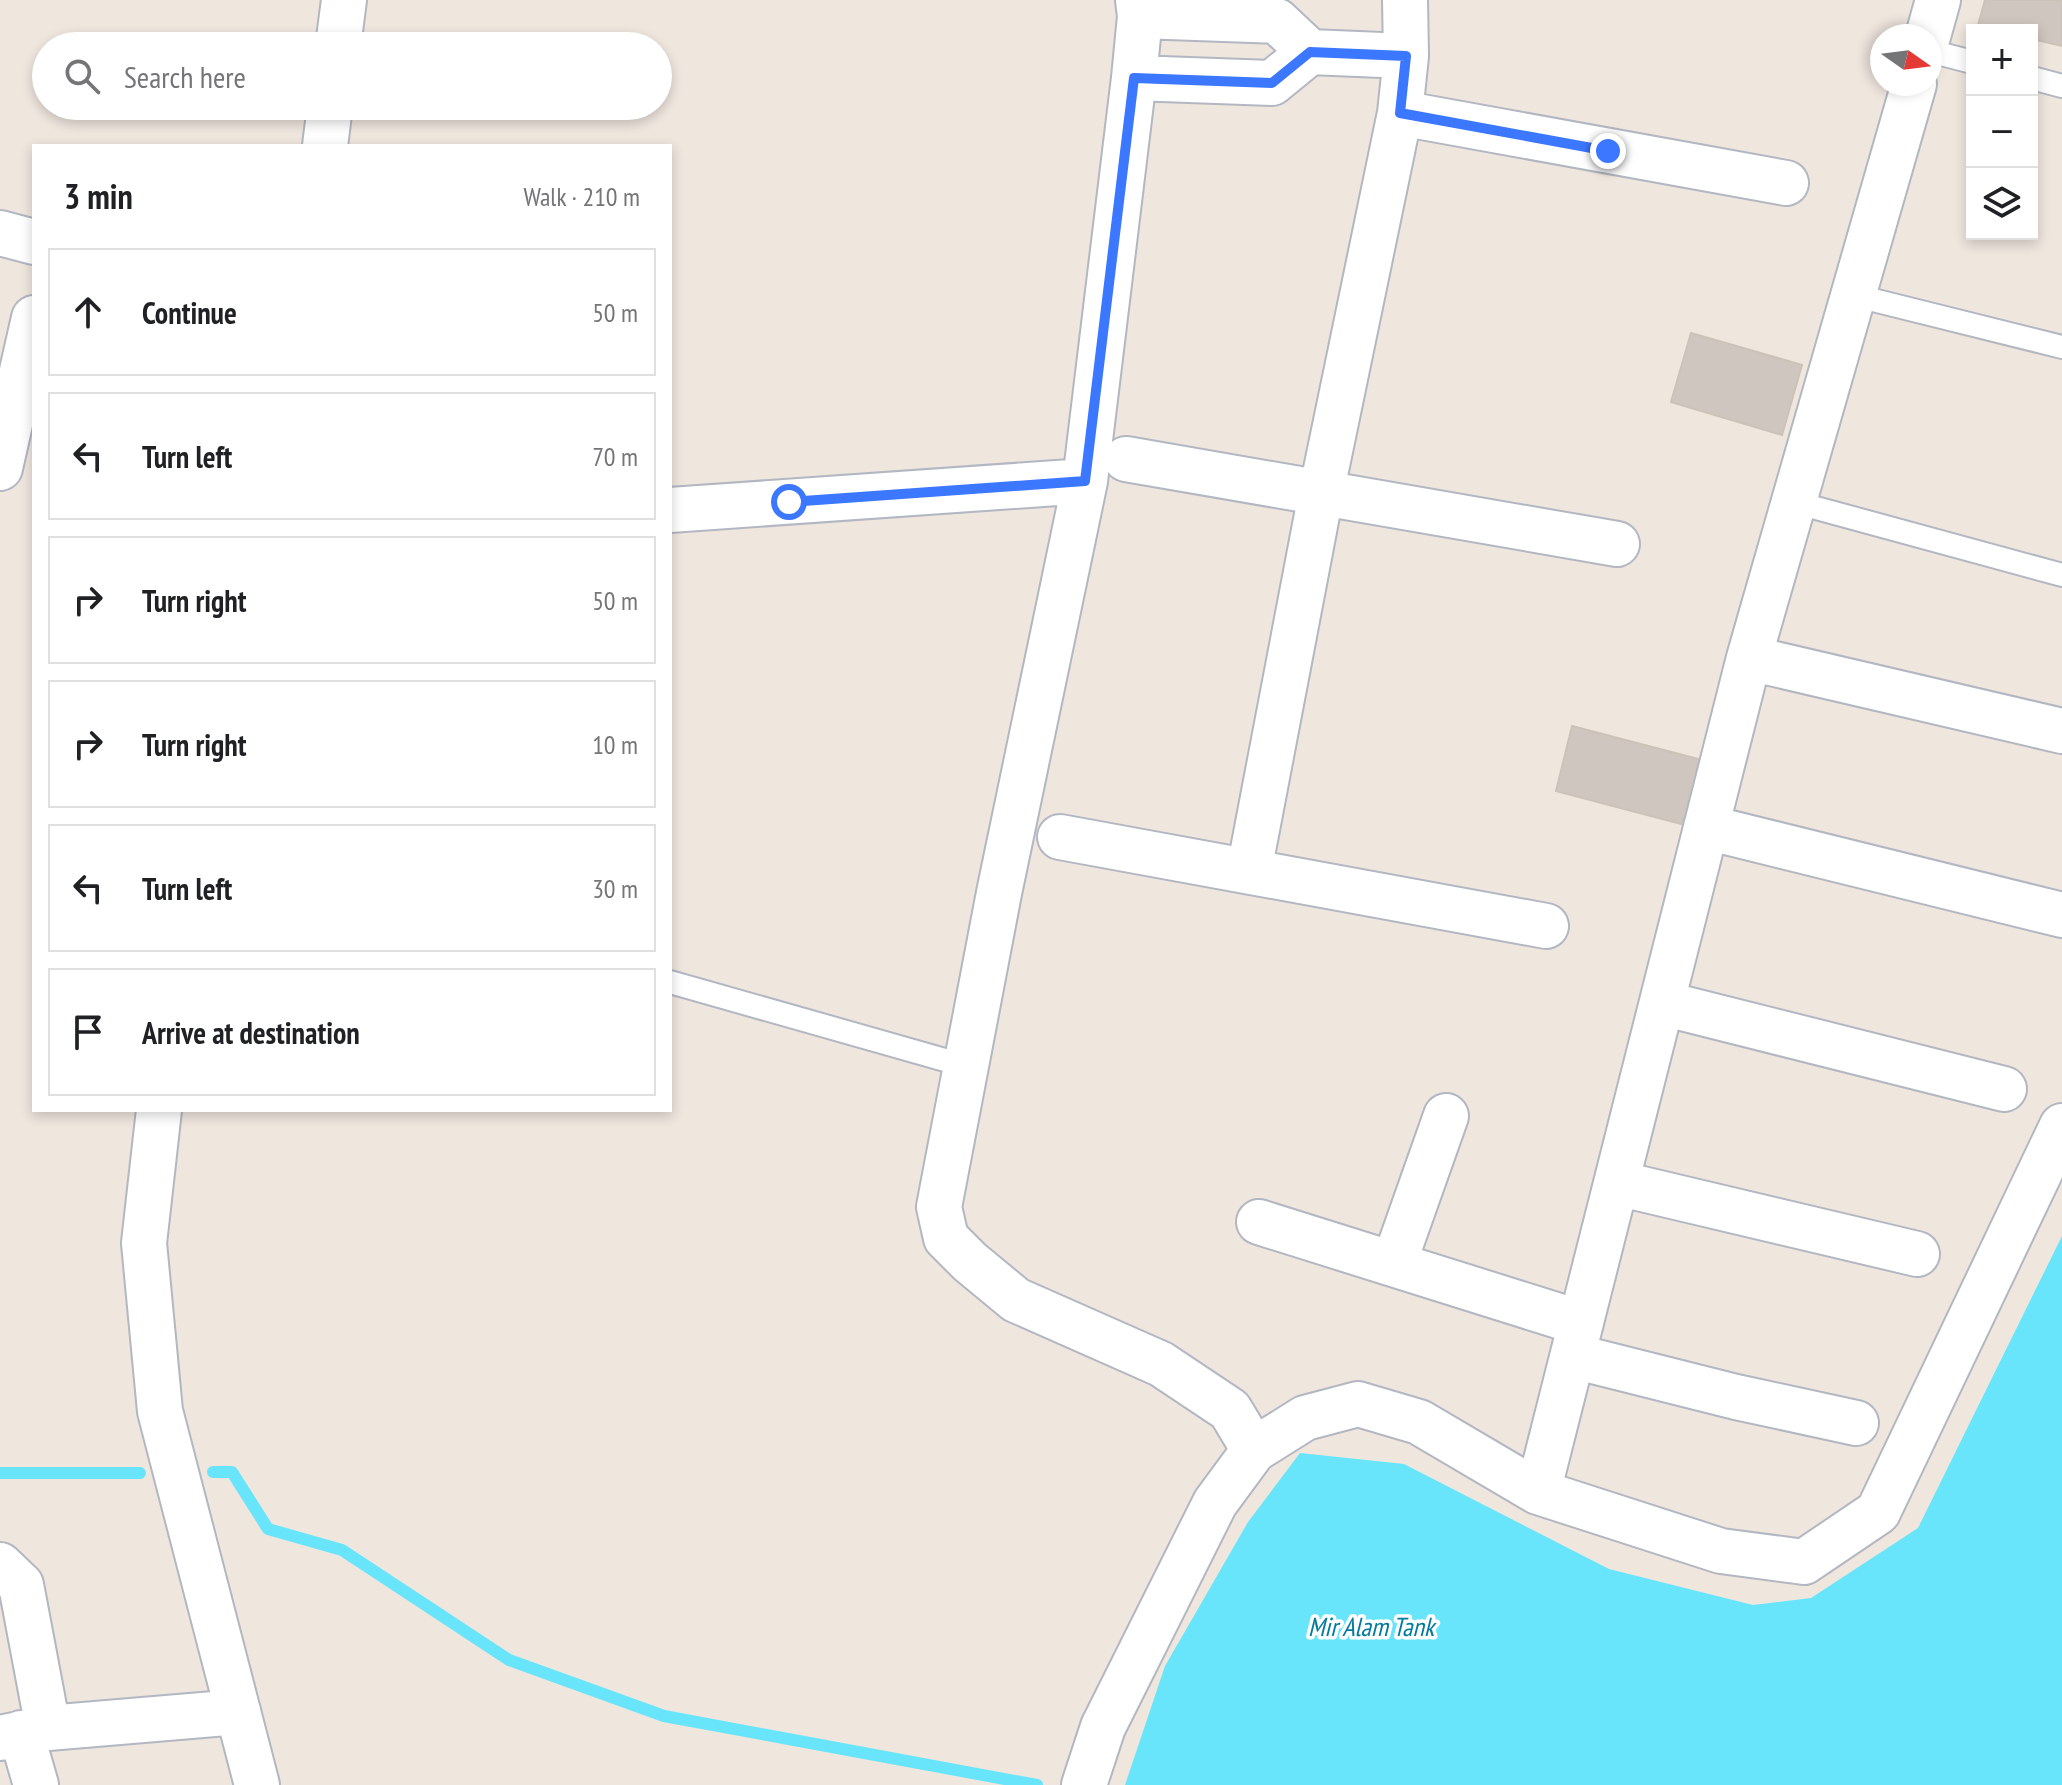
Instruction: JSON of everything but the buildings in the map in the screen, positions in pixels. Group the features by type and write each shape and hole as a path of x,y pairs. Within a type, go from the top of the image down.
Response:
{"street":[{"path":"340,32 344,0"},
{"path":"1249,871 1321,494 1400,113 1406,56 1405,0"},
{"path":"1931,24 1938,0"},
{"path":"1254,1450 1230,1410 1161,1364 1016,1300 946,1238 939,1207 1005,862 1085,481 1134,78 1139,8 1277,21 1310,52 1406,56"},
{"path":"1134,78 1272,83 1310,52"},
{"path":"1538,1492 1749,658 1911,96"},
{"path":"1400,113 1786,183"},
{"path":"325,144 328,120"},
{"path":"0,233 32,241"},
{"path":"0,468 32,327"},
{"path":"1126,459 1617,544"},
{"path":"672,510 1085,481"},
{"path":"1749,658 2062,731"},
{"path":"1706,827 2062,915"},
{"path":"1060,837 1546,926"},
{"path":"1662,1003 2004,1089"},
{"path":"159,1112 144,1243 160,1411 257,1785"},
{"path":"1394,1263 1446,1116"},
{"path":"1087,1776 1103,1727 1215,1503 1254,1450 1305,1418 1358,1404 1419,1422 1538,1492 1721,1551 1804,1562 1878,1512 2062,1126"},
{"path":"1617,1183 1917,1254"},
{"path":"1259,1222 1394,1263 1577,1340 1736,1397 1856,1423"},
{"path":"0,1565 21,1585 23,1733 36,1785"},
{"path":"23,1733 238,1712"}],"lane":[{"path":"1942,54 1966,60"},
{"path":"2038,80 2062,86"},
{"path":"1853,295 2062,347"},
{"path":"1794,502 2062,575"},
{"path":"672,983 966,1066"}],"water":[{"name":"Mir Alam Tank","path":"2062,1236 2062,1785 1125,1785 1165,1666 1248,1522 1300,1453 1404,1464 1609,1569 1753,1605 1811,1598 1918,1528"}],"waterway":[{"path":"213,1472 232,1472 268,1529 342,1550 509,1660 664,1716 1037,1785"},
{"path":"0,1473 140,1473"}],"route":[{"path":"789,502 1085,481 1134,78 1272,83 1310,52 1406,56 1400,113 1608,151"}]}
